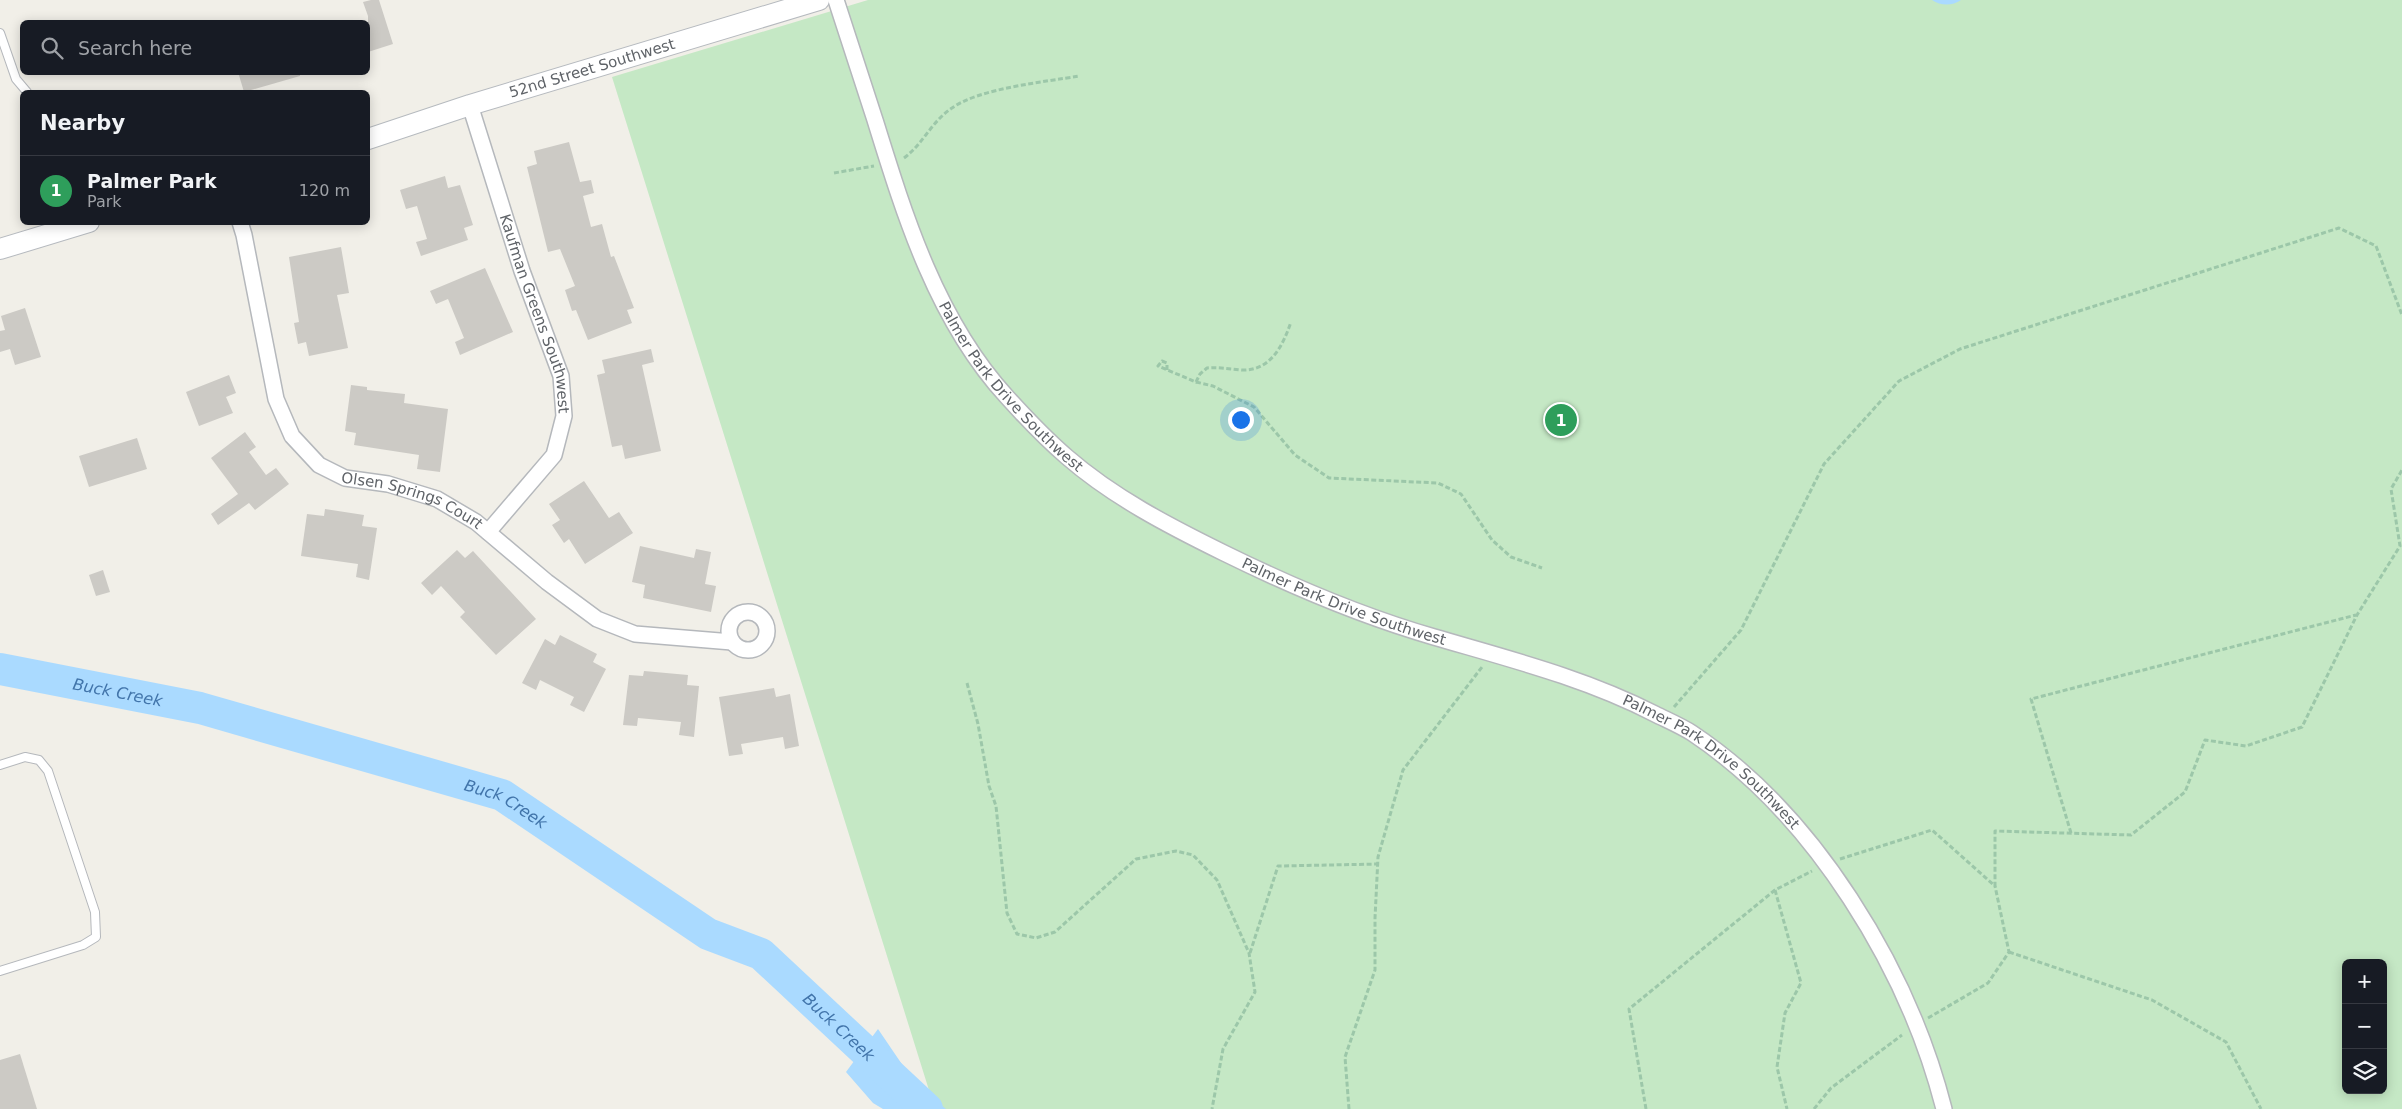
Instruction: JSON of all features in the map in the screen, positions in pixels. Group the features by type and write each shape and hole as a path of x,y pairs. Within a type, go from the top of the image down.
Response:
{"street":[{"name":"52nd Street Southwest","path":"370,138 470,105 818,0"},
{"name":"Palmer Park Drive Southwest","path":"836,0 888,163 943,306 978,360 1005,395 1067,457 1114,492 1166,525 1298,589 1429,636 1493,653 1622,697 1690,732 1754,780 1826,863 1860,913 1893,975 1915,1025 1935,1074 1944,1109"},
{"name":"Kaufman Greens Southwest","path":"470,105 522,272 561,376 564,416 554,455 488,532"},
{"path":"0,249 79,225"},
{"name":"Olsen Springs Court","path":"241,225 276,399 292,436 319,465 345,478 388,484 437,499 476,522 547,582 597,619 635,634 732,642"}],"lane":[{"path":"0,33 2,49 16,79 26,90"},
{"path":"0,765 25,757 39,760 48,771 95,912 96,937 83,945 0,971"}],"path":[{"path":"834,173 888,163 904,158 915,149 942,116 964,101 1017,87 1079,76"},
{"path":"1664,719 1740,630 1824,464 1899,381 1960,349 2339,228 2376,246 2402,315"},
{"path":"1196,382 1200,374 1207,368 1250,369 1263,365 1280,349 1291,322"},
{"path":"1167,370 1196,382 1213,386 1254,407 1296,455 1317,472 1329,478 1438,483 1452,488 1461,494 1492,540 1502,550 1519,561 1542,568"},
{"path":"1814,1109 1831,1088 1915,1025 1988,983 2008,952 2001,907 1995,886 1995,831 2131,835 2185,792 2205,740 2246,746 2302,727 2357,615 2400,546 2391,489 2402,470"},
{"path":"2071,833 2031,699 2357,615"},
{"path":"1349,1109 1344,1057 1375,970 1378,864 1403,770 1493,653"},
{"path":"967,683 978,724 989,786 996,806 1007,913 1017,934 1036,938 1055,932 1136,859 1176,851 1193,855 1217,880 1249,953 1255,992 1223,1049 1212,1109"},
{"path":"1646,1109 1629,1009 1775,890 1826,863 1932,830 1995,886"},
{"path":"1249,953 1278,866 1378,864"},
{"path":"1775,890 1802,984 1785,1013 1778,1067 1787,1109"},
{"path":"2008,952 2152,1000 2226,1042 2261,1109"}],"green space":[{"path":"868,0 2402,0 2402,1109 914,1109 933,1103 612,77"}],"water":[{"path":"1932,0 1961,0 1946,4"},
{"path":"878,1029 914,1082 946,1109 883,1109 873,1103 846,1072"}],"building":[{"path":"379,0 393,44 370,51 370,20 368,20 363,2"},
{"path":"239,75 300,75 251,90 243,90"},
{"path":"569,142 580,182 591,180 594,193 583,196 591,227 602,224 611,257 614,256 634,308 627,310 632,323 588,340 576,310 572,311 565,290 575,286 560,249 548,252 527,167 537,164 534,151"},
{"path":"445,176 448,188 460,185 473,225 464,228 468,240 421,256 416,242 427,239 417,206 406,209 400,190"},
{"path":"341,247 349,293 337,295 348,348 309,356 306,342 298,344 294,323 299,322 289,257"},
{"path":"485,268 513,332 460,355 455,342 464,338 448,299 436,304 430,291"},
{"path":"25,308 41,357 15,365 10,349 0,352 0,331 5,330 1,316"},
{"path":"651,349 654,362 642,365 661,451 625,459 622,445 612,447 597,375 605,373 602,360"},
{"path":"229,375 236,393 226,397 233,413 199,426 186,392"},
{"path":"351,385 367,387 367,390 405,394 404,403 448,409 440,472 417,469 419,455 354,445 356,433 345,431"},
{"path":"245,432 256,447 249,452 266,475 276,468 289,484 255,510 249,503 218,525 211,514 238,494 211,458"},
{"path":"137,438 147,469 89,487 79,456"},
{"path":"584,481 609,518 619,512 633,533 585,564 569,539 564,543 552,525 560,520 549,504"},
{"path":"325,509 364,515 362,526 377,528 369,580 356,577 358,564 301,556 307,514 324,516"},
{"path":"640,546 694,558 696,549 711,552 705,584 716,586 711,612 643,598 645,585 632,582"},
{"path":"457,550 465,558 473,551 536,619 496,655 460,617 465,612 441,586 432,595 421,583"},
{"path":"103,570 110,592 96,596 89,575"},
{"path":"560,635 597,654 593,662 606,669 584,712 570,705 574,697 540,680 536,690 522,683 545,639 555,645"},
{"path":"644,671 688,675 687,685 699,686 694,737 679,735 681,722 638,718 637,726 623,725 629,675 643,676"},
{"path":"774,688 776,697 790,694 799,746 785,749 783,737 741,744 743,754 729,756 719,697"},
{"path":"20,1054 37,1109 0,1109 0,1060"}],"waterway":[{"name":"Buck Creek","path":"0,669 200,708 502,795 708,934 761,954 927,1109"}],"place":[{"name":"Palmer Park","path":"1561,420"}]}
